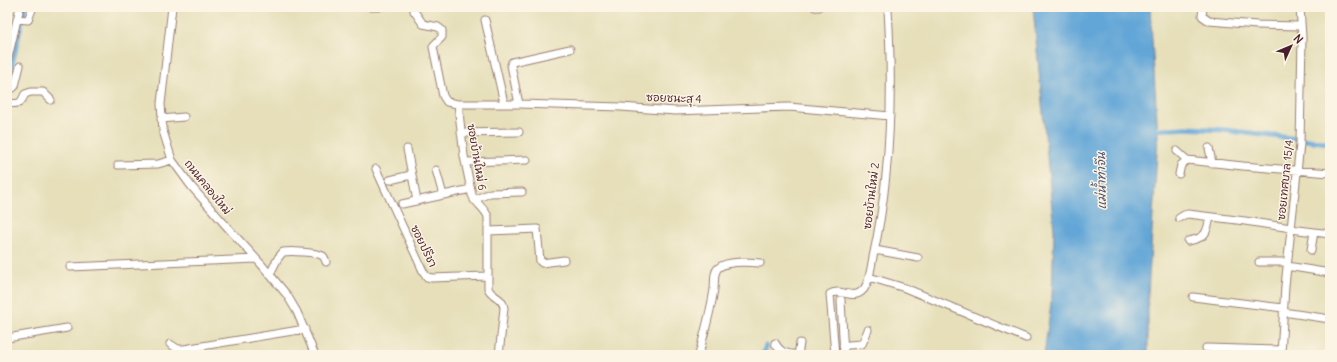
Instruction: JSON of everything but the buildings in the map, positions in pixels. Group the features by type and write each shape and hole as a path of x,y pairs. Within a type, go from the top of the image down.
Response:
{"street":[{"path":"7,62 9,46 21,20 20,7"},
{"path":"21,20 30,18 33,7"},
{"name":"ถนนคลองใหม่","path":"172,7 161,104 162,131 172,160 191,186 287,295 305,329 315,355"},
{"path":"371,7 379,7"},
{"path":"414,7 414,11 422,24 438,27 442,30 442,37 434,45 435,60 445,101 458,104"},
{"name":"ซอยบ้านใหม่ 2","path":"835,355 830,294 837,292 846,294 861,292 869,277 875,250 885,186 890,116 890,49 888,10 885,7"},
{"path":"1203,7 1202,16 1209,21 1257,25 1301,26"},
{"name":"ซอยเทศบาล 15/4","path":"1281,352 1287,264 1300,144 1302,66 1300,7"},
{"path":"485,20 504,103"},
{"path":"519,104 511,65 512,62 570,49"},
{"path":"8,88 13,88 15,86 20,66"},
{"path":"7,103 19,104 22,102 25,94 31,92 43,92 51,100"},
{"name":"ซอยชนะสุ 4","path":"458,104 504,103 621,107 675,111 789,107 890,116"},
{"name":"ซอยบ้านใหม่ 6","path":"458,104 461,133 471,189 474,200 488,217 487,276 489,290 498,297 504,305 499,355"},
{"path":"161,118 184,117"},
{"path":"461,133 519,132"},
{"path":"1209,148 1212,163"},
{"path":"407,149 417,201"},
{"path":"1177,151 1187,160 1330,173"},
{"path":"118,165 158,164 172,160"},
{"path":"466,162 527,160"},
{"path":"1179,174 1180,165 1187,160"},
{"name":"ซอยปรีชา","path":"376,169 427,277 487,276"},
{"path":"436,170 443,195"},
{"path":"390,180 411,175"},
{"path":"402,204 471,189"},
{"path":"474,200 490,193 522,192"},
{"path":"1179,218 1184,214 1188,214 1330,234"},
{"path":"1188,241 1199,239 1206,233 1210,217"},
{"path":"488,231 537,229 540,261 564,260"},
{"path":"1311,250 1314,232"},
{"path":"875,250 918,258"},
{"path":"270,274 278,258 284,252 292,251 318,255 322,256 326,262"},
{"path":"70,266 256,259"},
{"path":"700,355 715,288 715,272 724,265 740,262 760,263"},
{"path":"1260,262 1287,264 1330,273"},
{"path":"869,277 904,288 1026,338"},
{"path":"1193,297 1283,310 1330,320"},
{"path":"840,300 844,355"},
{"path":"7,338 67,328"},
{"path":"170,344 178,349 184,349 305,329"},
{"path":"843,346 862,344 868,330"},
{"path":"775,343 778,350 781,352 798,355 800,343"},
{"path":"1206,348 1281,352"}],"water":[{"name":"แม่น้ำท่าจีน","path":"1033,7 1150,7 1158,137 1148,293 1148,355 1044,355 1052,296 1054,230"}],"waterway":[{"path":"7,85 25,7"},
{"path":"1151,130 1186,128 1224,130 1330,143"},
{"path":"763,355 766,346"}]}
